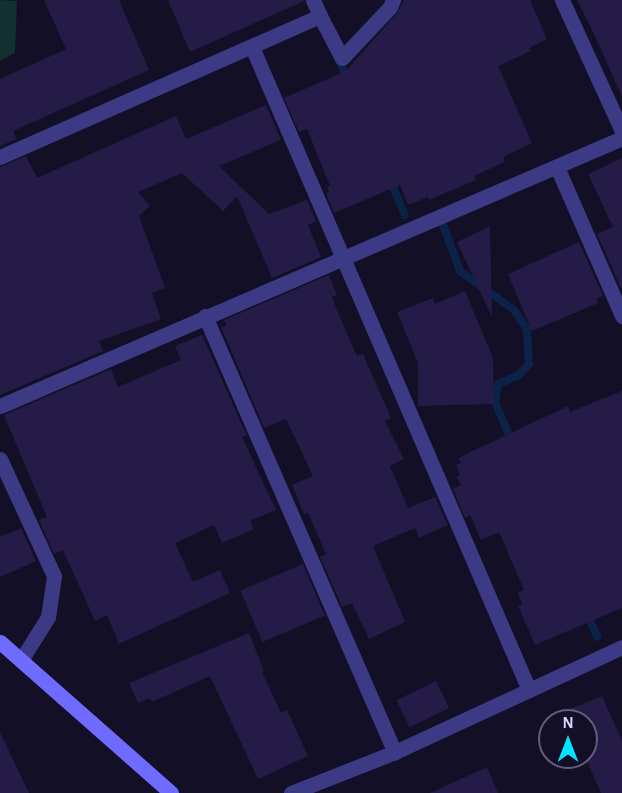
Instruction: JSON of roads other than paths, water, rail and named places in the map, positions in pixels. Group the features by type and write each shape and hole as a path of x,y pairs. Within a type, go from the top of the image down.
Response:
{"street":[{"path":"313,0 342,58 390,7 393,0"},
{"path":"562,0 622,131"},
{"path":"0,157 320,16"},
{"path":"252,47 529,690"},
{"path":"0,406 622,138"},
{"path":"557,167 622,316"},
{"path":"205,316 395,752"},
{"path":"0,459 54,576 48,617 21,660"},
{"path":"0,642 171,793"},
{"path":"291,793 395,752 622,646"}],"waterway":[{"path":"337,55 348,82"},
{"path":"390,180 405,215"},
{"path":"442,222 460,271 514,310 527,329 529,364 519,375 498,384 495,402 513,444"},
{"path":"587,613 597,637"}]}
